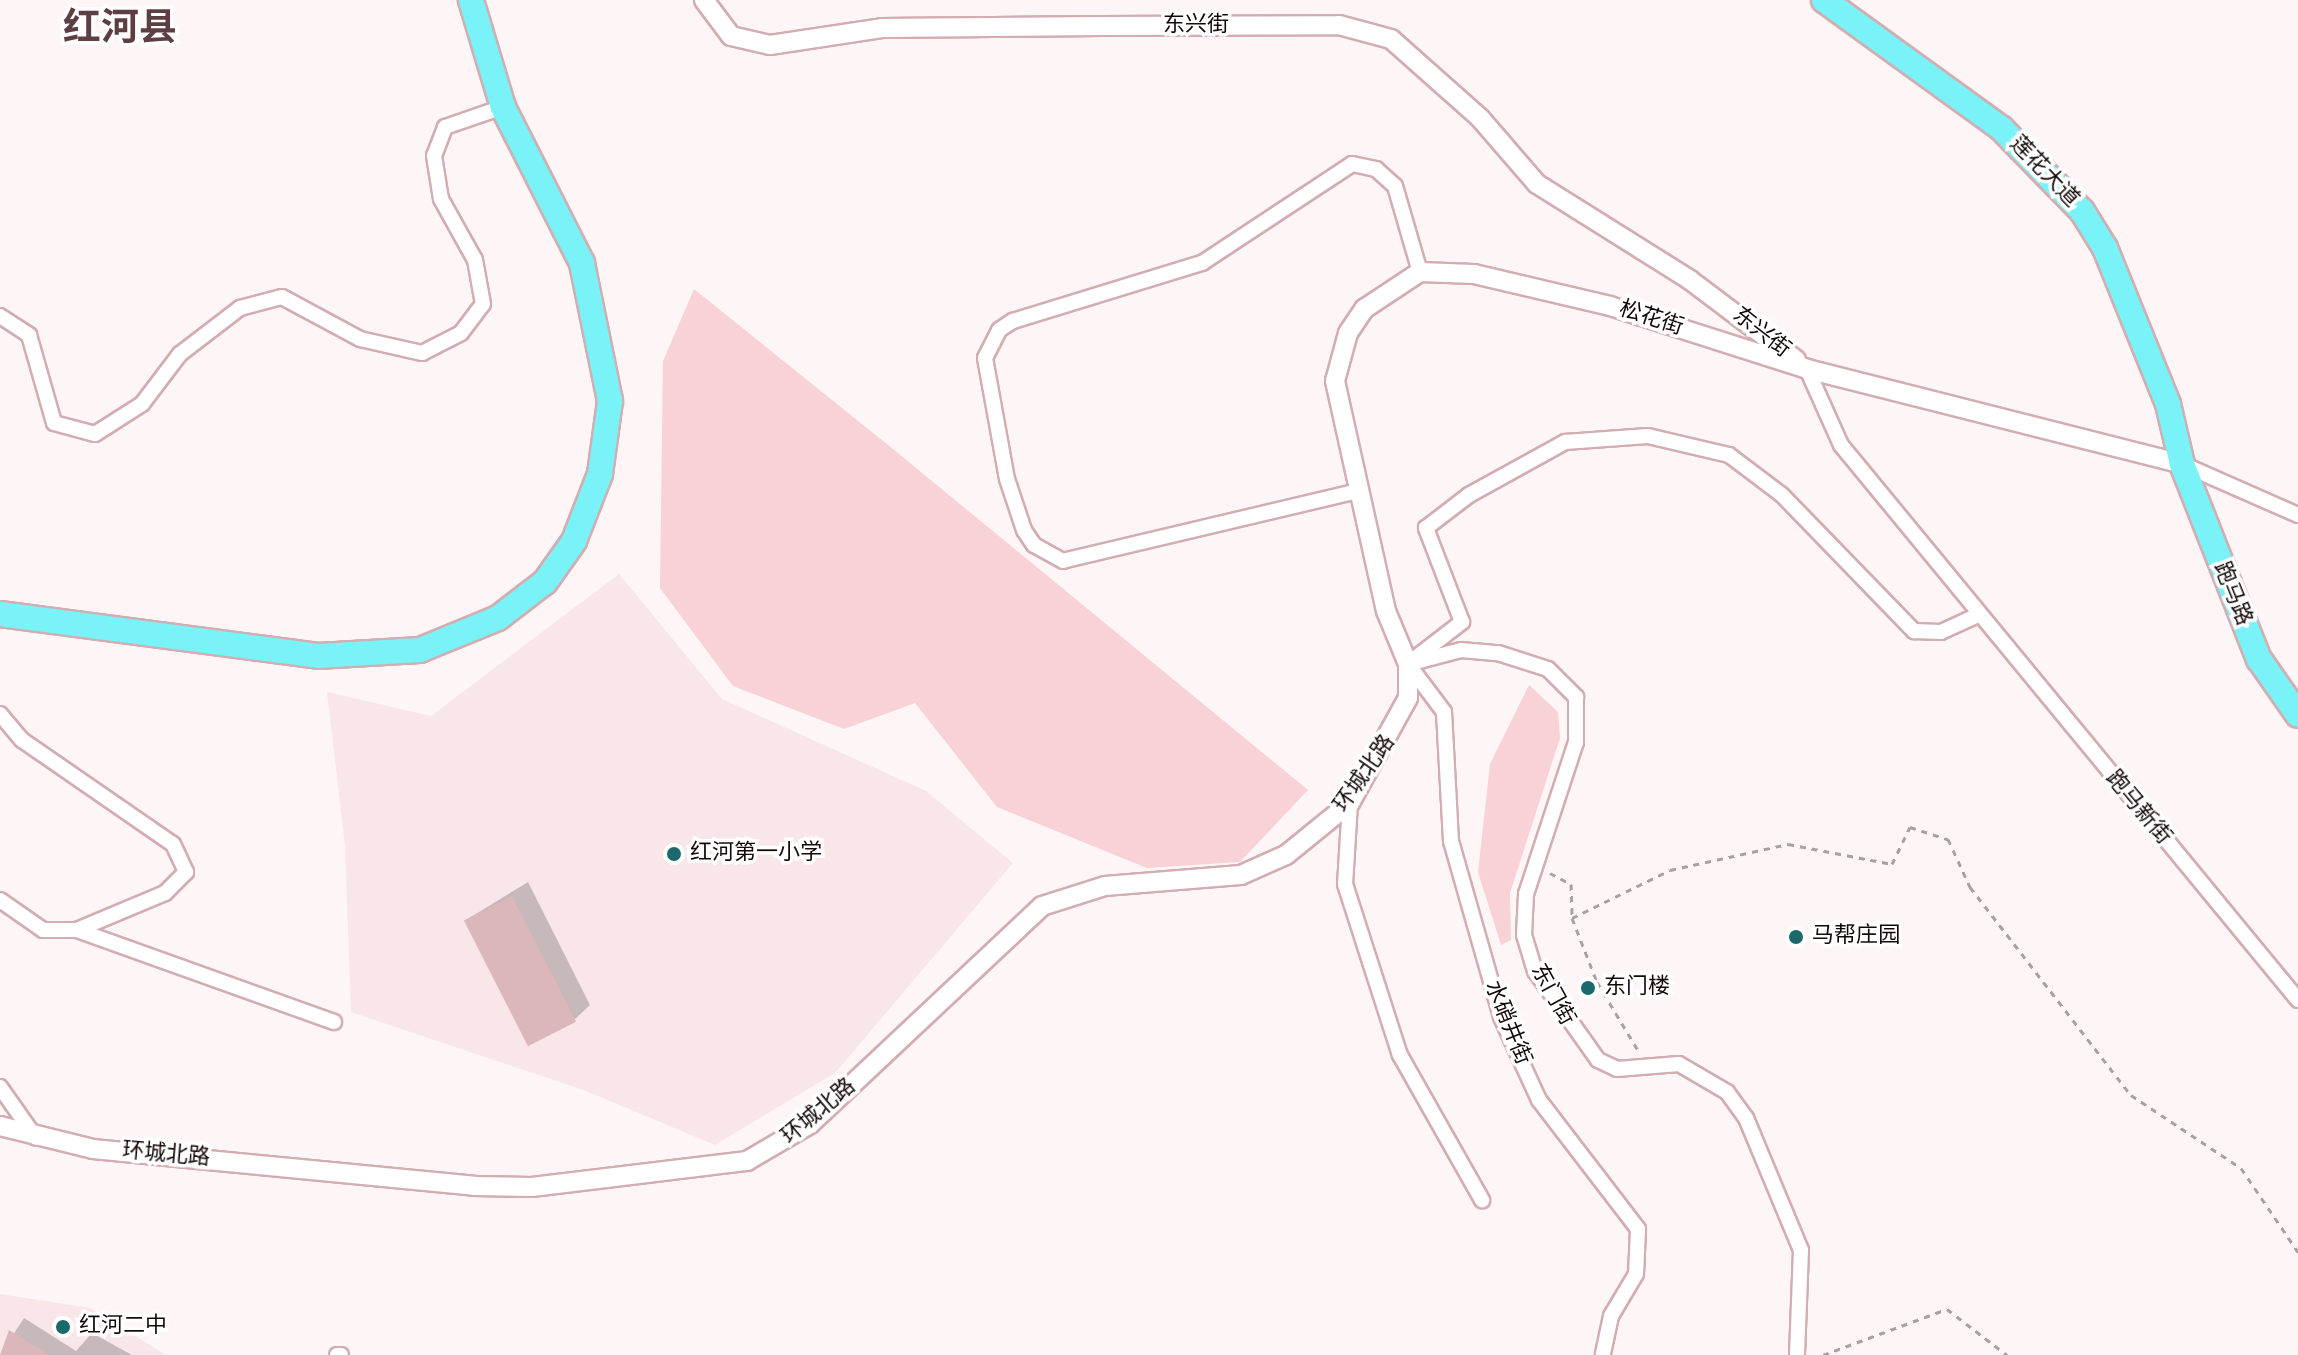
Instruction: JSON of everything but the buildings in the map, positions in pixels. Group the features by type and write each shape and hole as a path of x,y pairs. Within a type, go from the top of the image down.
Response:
{"main road":[{"path":"0,614 333,655 420,650 498,618 545,582 574,541 600,474 610,401 582,263 503,107 471,0"},
{"name":"莲花大道","path":"1824,0 2001,128 2082,211 2105,248 2168,404 2182,464"},
{"name":"跑马路","path":"2182,464 2259,659 2298,715"}],"street":[{"name":"东兴街","path":"704,0 731,36 770,45 882,28 1339,25 1391,39 1480,118 1537,184 1690,280 1807,369 1841,445 1978,615"},
{"path":"0,316 29,335 54,423 95,434 142,404 180,354 240,308 282,297 360,339 422,353 461,333 483,304 475,260 441,199 434,156 445,127 503,107"},
{"path":"1358,491 1063,561 1034,545 1024,530 1007,479 985,358 999,330 1013,321 1202,263 1352,164 1376,169 1395,186 1420,272 1364,309 1339,357 1338,407 1358,491 1386,611 1408,664 1462,622 1426,528 1469,495 1565,442 1648,436 1729,455 1782,495 1914,631 1941,632 1978,615"},
{"name":"松花街","path":"1420,272 1474,274 1610,306 1807,369 2182,464 2298,515"},
{"name":"跑马新街","path":"1978,615 2298,1000"},
{"name":"东门街","path":"1408,664 1461,650 1498,653 1548,669 1576,697 1576,742 1536,866 1524,935 1543,984 1598,1060 1617,1069 1679,1064 1703,1075 1746,1118 1801,1250 1797,1355"},
{"name":"环城北路","path":"0,1126 37,1138 474,1186 532,1187 747,1161 810,1124 1042,906 1105,886 1241,875 1286,855 1350,803 1397,728 1408,664"},
{"name":"水硝井街","path":"1408,664 1444,712 1451,841 1501,1017 1539,1100 1638,1229 1636,1274 1611,1316 1603,1355"},
{"path":"0,714 22,740 173,844 186,872 165,893 77,930"},
{"path":"1350,803 1345,884 1400,1055 1482,1200"},
{"path":"0,900 43,930 77,930 334,1022"},
{"path":"0,1087 37,1138"}],"path":[{"path":"1572,918 1670,870 1788,844 1892,864 1910,827 1948,839 1970,887 2131,1095 2241,1168 2298,1252"},
{"path":"1536,866 1571,884 1572,918 1597,982 1640,1055 1656,1067"},
{"path":"1823,1355 1947,1309 2007,1355"}],"shaded area":[{"path":"694,289 1308,790 1240,862 1147,868 997,807 915,703 844,729 733,686 660,588 663,361"},
{"name":"红河第一小学","path":"619,574 722,699 926,791 1013,863 835,1073 715,1145 586,1091 351,1012 345,845 327,692 431,716"},
{"path":"1529,685 1558,712 1560,738 1510,893 1511,940 1501,945 1478,872 1490,764"},
{"name":"红河二中","path":"0,1294 90,1308 166,1355 0,1355"}],"place":[{"name":"红河第一小学","path":"674,854"},
{"name":"马帮庄园","path":"1796,937"},
{"name":"东门楼","path":"1588,988"},
{"name":"红河二中","path":"63,1327"}],"district":[{"name":"红河县","path":"120,31"}]}
